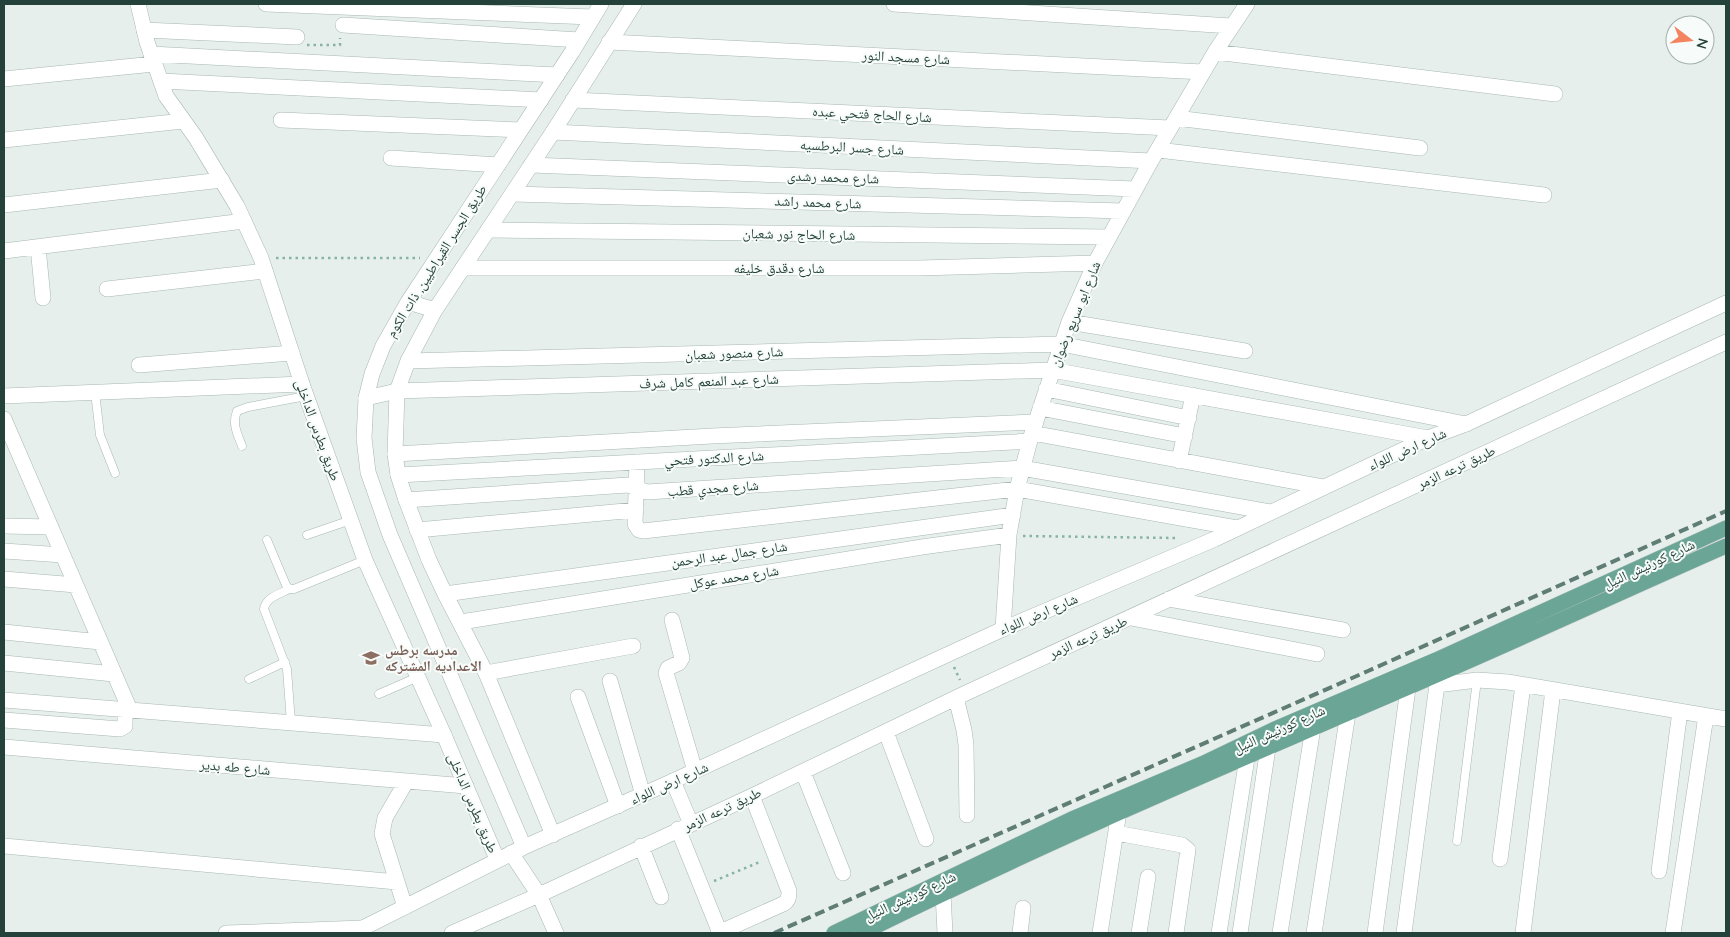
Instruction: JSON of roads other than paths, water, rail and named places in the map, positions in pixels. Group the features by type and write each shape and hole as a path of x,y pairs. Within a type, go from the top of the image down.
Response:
{"main road":[{"name":"شارع كورنيش النيل","path":"834,933 1072,819 1204,763 1275,729 1410,671 1726,528"},
{"name":"شارع كورنيش النيل","path":"862,933 943,893 1119,812 1348,713 1408,688 1438,679 1726,546"}],"street":[{"name":"طريق بطرس الداخلى","path":"138,4 152,59 166,96 196,138 222,180 244,221 263,265 304,390 365,560 466,786 511,853"},
{"path":"266,4 592,17"},
{"name":"طريق الجسر القيراطيين, ذات الكوم","path":"511,853 390,536 368,472 364,438 366,398 372,374 384,346 408,302 541,100 601,4"},
{"name":"طريق الجسر القيراطيين, ذات الكوم","path":"553,834 486,672 429,560 406,500 398,475 395,454 397,391 408,361 435,310 553,132 634,4"},
{"path":"894,4 1231,26"},
{"name":"شارع ابو سريع رضوان","path":"1003,629 1009,535 1017,489 1034,426 1069,322 1095,263 1154,155 1231,26 1247,4"},
{"path":"343,25 575,46 596,62"},
{"path":"144,30 297,37"},
{"name":"شارع مسجد النور","path":"609,42 1203,72"},
{"path":"1215,52 1555,94"},
{"path":"4,79 152,59 557,75"},
{"path":"161,81 541,100"},
{"name":"شارع الحاج فتحي عبده","path":"573,100 1173,123 1420,148"},
{"path":"281,120 520,130"},
{"path":"4,140 183,121"},
{"name":"شارع جسر البرطسيه","path":"553,132 1154,155 1544,195"},
{"path":"391,158 498,165"},
{"name":"شارع محمد رشدى","path":"531,165 1136,189"},
{"path":"4,205 222,180"},
{"name":"شارع محمد راشد","path":"512,194 1123,211"},
{"path":"4,251 244,221"},
{"name":"شارع الحاج نور شعبان","path":"488,230 1109,237"},
{"path":"38,247 43,298"},
{"name":"شارع دقدق خليفه","path":"463,268 920,268 1095,263"},
{"path":"107,289 263,265"},
{"path":"408,302 435,310"},
{"name":"شارع ارض اللواء","path":"358,931 511,853 643,795 1003,629 1207,542 1428,438 1466,424 1726,303"},
{"path":"1069,322 1245,351"},
{"name":"طريق ترعه الزمر","path":"452,933 539,895 803,772 961,695 1726,342"},
{"name":"شارع منصور شعبان","path":"408,361 1061,344 1466,424"},
{"path":"139,364 292,353"},
{"name":"شارع عبد المنعم كامل شرف","path":"366,398 397,391 1052,370 1428,438"},
{"path":"1046,389 1188,418"},
{"path":"4,396 94,392 304,390"},
{"path":"1179,460 1194,395"},
{"path":"4,419 114,674 127,710 125,726 120,729 4,720"},
{"path":"395,454 712,436 1034,426 1185,436"},
{"path":"1034,426 1179,460 1324,487"},
{"name":"شارع الدكتور فتحي","path":"398,475 637,462 1034,426"},
{"path":"637,462 635,524 639,530 643,531 1017,489 1237,528"},
{"name":"شارع مجدي قطب","path":"406,500 628,485 647,492 1022,468 1270,512"},
{"path":"418,530 636,510"},
{"name":"شارع جمال عبد الرحمن","path":"445,594 1013,515"},
{"path":"4,526 51,527"},
{"name":"شارع محمد عوكل","path":"461,622 903,550 1009,535"},
{"path":"4,551 63,555"},
{"path":"4,580 76,585"},
{"path":"1169,599 1343,630"},
{"path":"1131,618 1317,654"},
{"path":"672,620 682,658 679,663 668,668 666,673 695,771"},
{"path":"4,632 100,642"},
{"path":"486,672 634,646"},
{"path":"4,663 114,674"},
{"path":"1404,933 1438,679 1523,684 1726,719"},
{"path":"610,681 643,795"},
{"path":"1500,859 1523,684"},
{"path":"1375,933 1408,688"},
{"path":"1523,933 1553,690"},
{"path":"961,695 966,745 967,815"},
{"path":"578,698 618,806"},
{"path":"4,700 444,735"},
{"path":"1659,871 1680,712"},
{"path":"1314,933 1348,713"},
{"path":"1674,933 1706,716"},
{"path":"1280,933 1313,728"},
{"path":"886,732 926,839"},
{"name":"شارع طه بدير","path":"4,747 466,786"},
{"path":"1240,933 1268,748"},
{"path":"1219,933 1247,758"},
{"path":"803,772 843,873"},
{"path":"673,781 702,886 719,933 785,903 788,899 789,891 752,796"},
{"path":"405,907 382,834 383,826 406,782"},
{"path":"1100,933 1119,812"},
{"path":"1116,833 1182,845 1188,850 1176,933"},
{"path":"4,846 397,882"},
{"path":"641,846 661,897"},
{"path":"511,853 539,895 556,933"},
{"path":"1138,933 1148,877"},
{"path":"943,893 945,933"},
{"path":"1020,933 1023,908"},
{"path":"226,933 358,931"}],"lane":[{"path":"242,446 234,427 238,411 304,390"},
{"path":"94,392 100,435 115,473"},
{"path":"307,535 351,520"},
{"path":"267,540 289,589"},
{"path":"291,723 285,662 264,609 266,602 289,589 294,589 365,560"},
{"path":"249,679 285,662"},
{"path":"379,694 418,677"},
{"path":"1457,841 1478,680"}],"railway":[{"path":"774,933 1726,511"}],"place":[{"name":"مدرسه برطس الاعداديه المشتركه","path":"371,658"}]}
